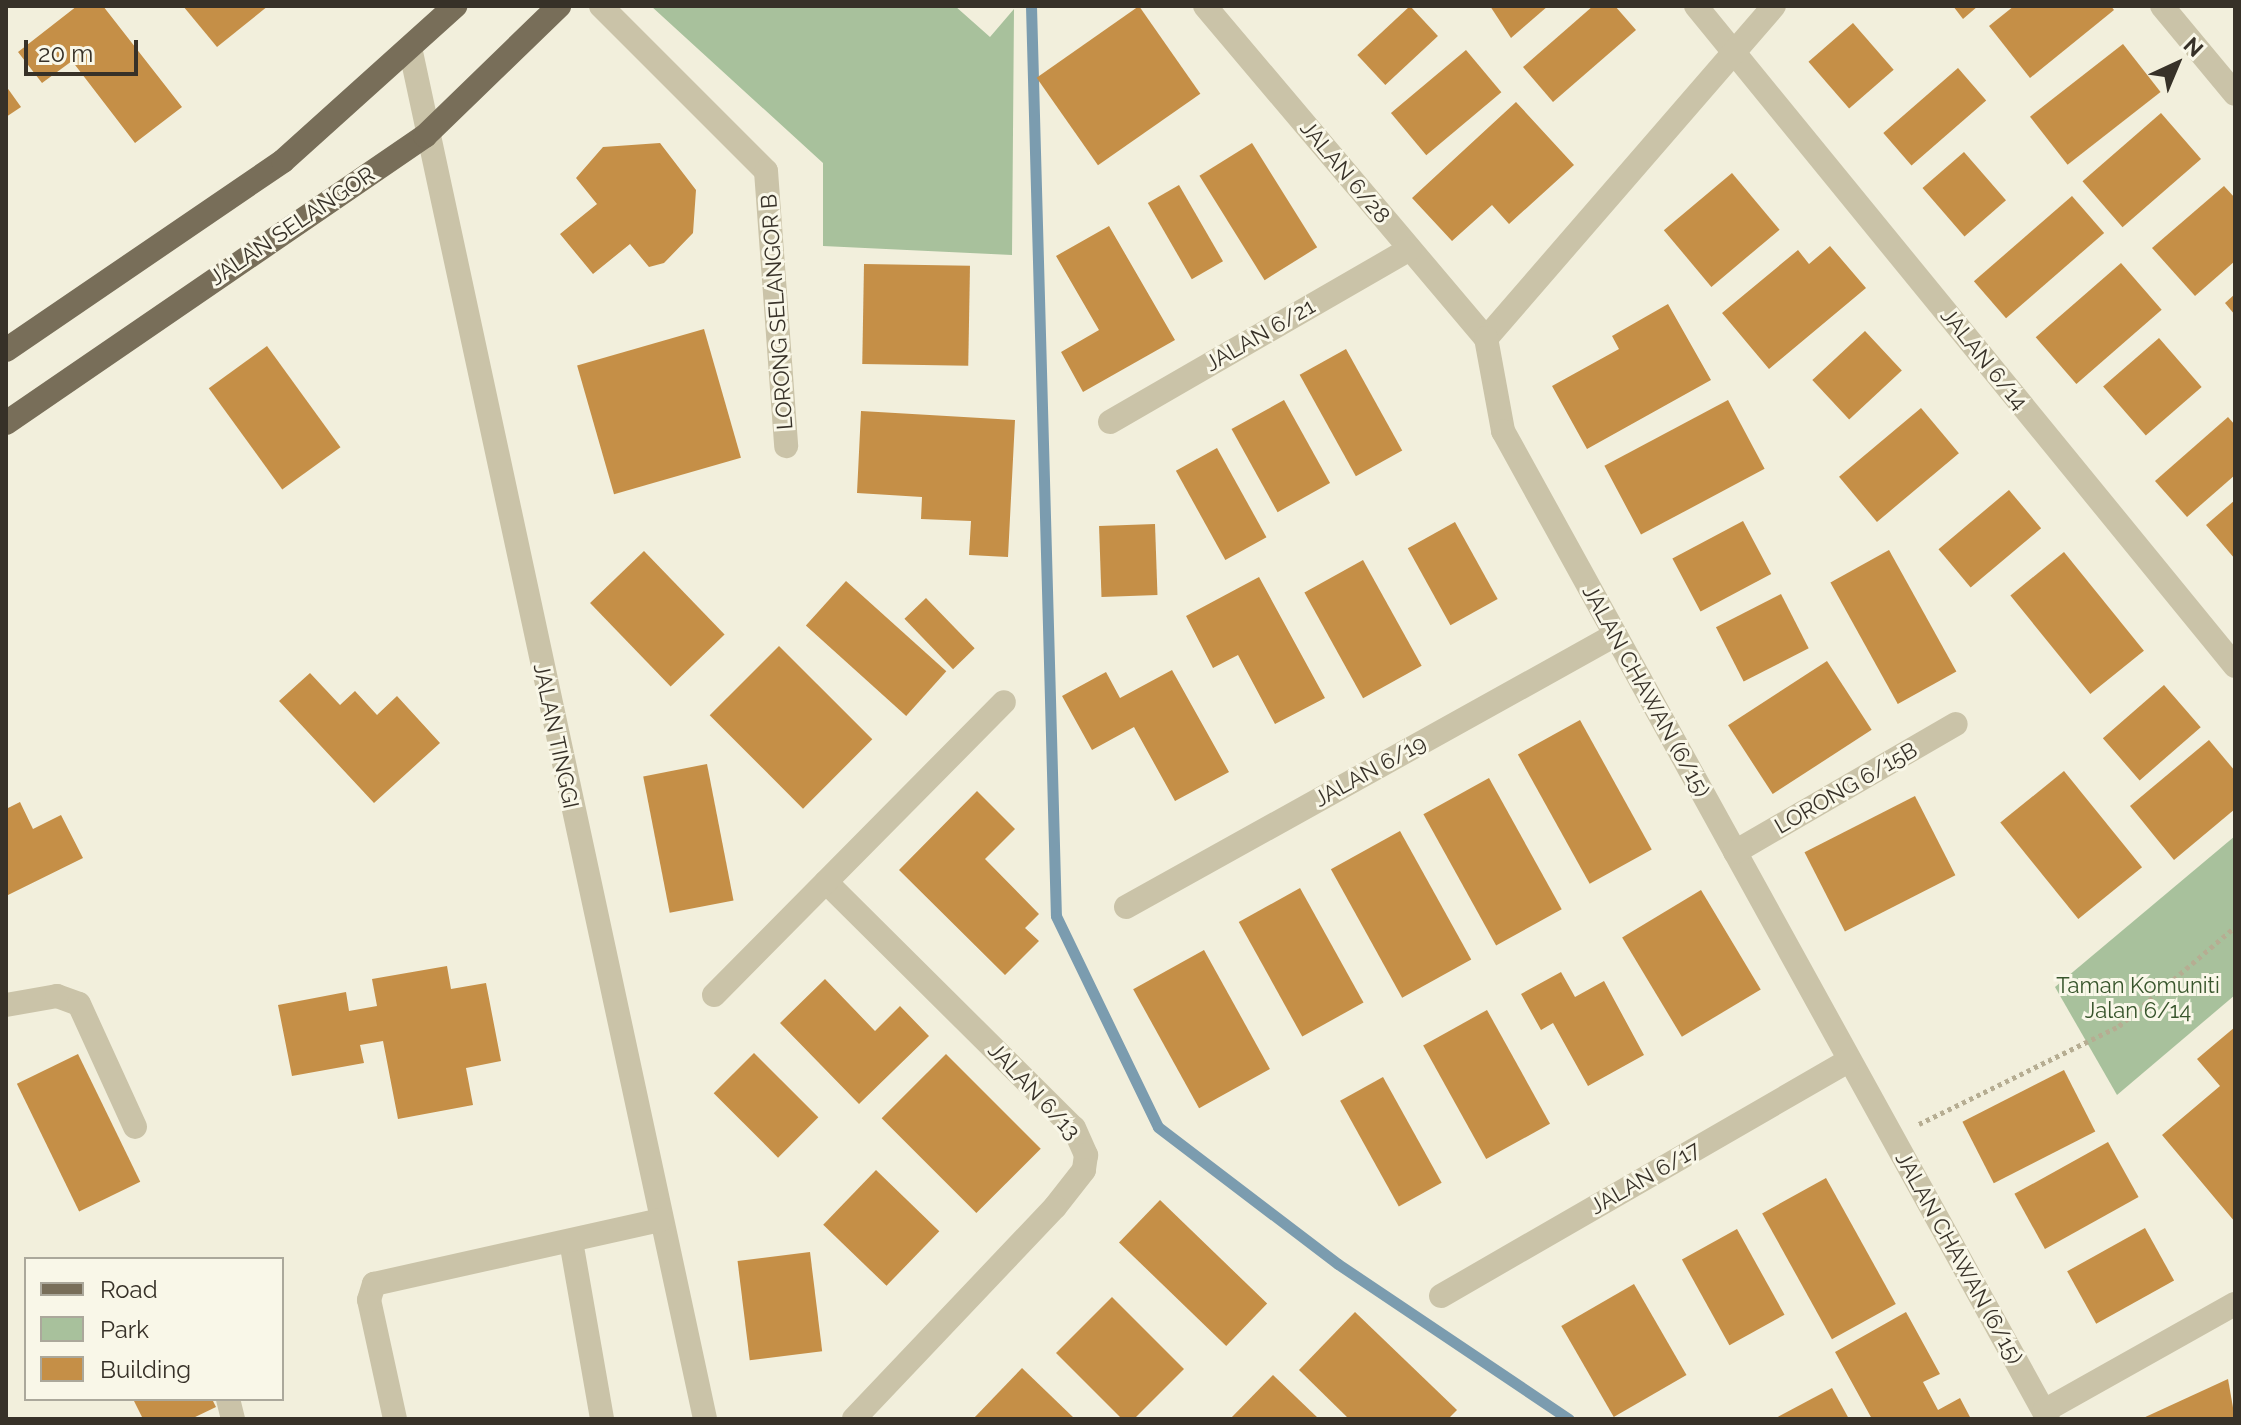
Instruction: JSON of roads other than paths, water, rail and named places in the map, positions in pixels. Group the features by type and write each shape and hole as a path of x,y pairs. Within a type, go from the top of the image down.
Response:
{"main road":[{"path":"6,350 283,161 411,52 455,6"},
{"name":"JALAN SELANGOR","path":"6,423 425,136 559,6"}],"street":[{"name":"LORONG SELANGOR B","path":"601,6 766,171 786,446"},
{"name":"JALAN 6/28","path":"1205,6 1486,338"},
{"name":"JALAN 6/14","path":"1696,6 2235,666"},
{"path":"1486,338 1774,6"},
{"path":"2162,6 2235,94"},
{"name":"JALAN TINGGI","path":"411,52 425,136 705,1419"},
{"name":"JALAN 6/21","path":"1110,422 1410,249"},
{"name":"JALAN CHAWAN (6/15)","path":"1486,338 1503,431 2046,1415"},
{"name":"JALAN 6/19","path":"1126,907 1615,635"},
{"path":"714,995 1004,702"},
{"name":"LORONG 6/15B","path":"1735,852 1956,724"},
{"name":"JALAN 6/13","path":"826,882 1074,1128 1086,1155 1084,1170 1055,1207 854,1419"},
{"path":"6,1005 57,996 79,1004 135,1127"},
{"name":"JALAN 6/17","path":"1441,1296 1849,1060"},
{"path":"395,1419 369,1300 374,1284 661,1220"},
{"path":"571,1241 602,1419"},
{"path":"2046,1415 2235,1304"}],"waterway":[{"path":"1031,6 1056,916 1158,1127 1338,1264 1569,1419"}],"park label":[{"name":"Taman Komuniti Jalan 6/14","path":"2138,998"}]}
